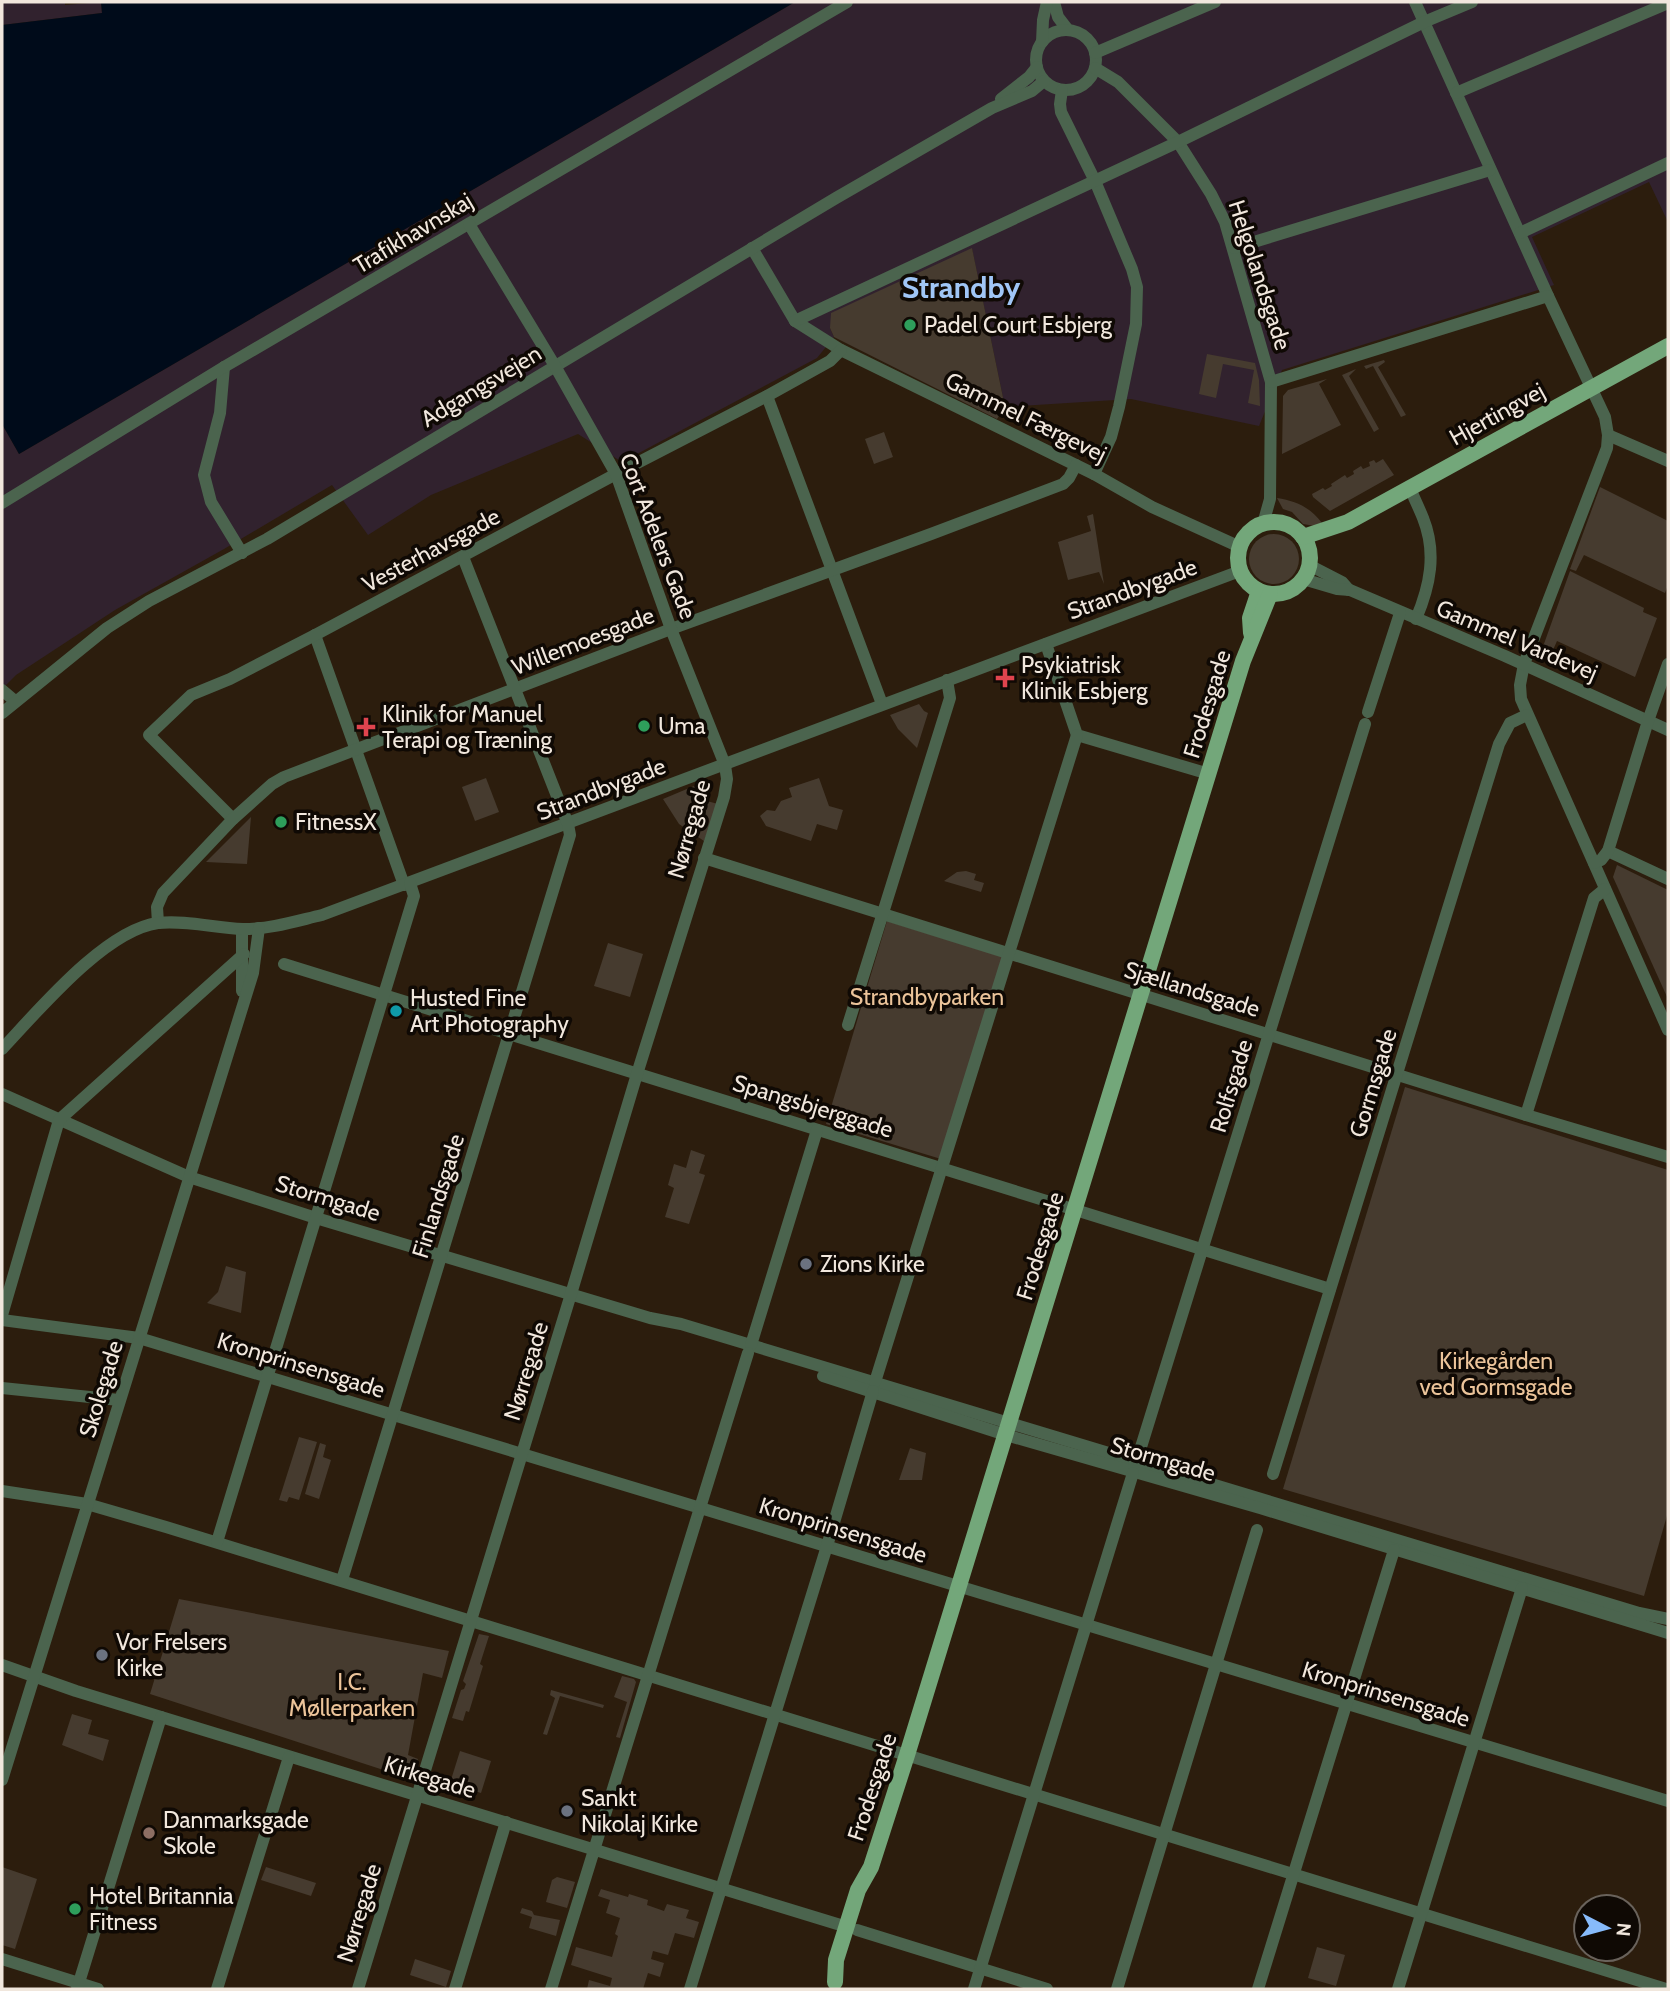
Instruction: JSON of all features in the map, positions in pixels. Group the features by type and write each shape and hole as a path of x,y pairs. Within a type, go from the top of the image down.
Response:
{"main road":[{"name":"Hjertingvej","path":"1306,558 1348,522 1668,346"},
{"path":"1269,523 1289,526 1306,558 1288,591 1265,592 1251,586 1240,571 1240,547 1248,533 1269,523"},
{"name":"Frodesgade","path":"834,1986 836,1960 852,1929 858,1890 871,1867 907,1755 1251,638 1250,618 1265,592"}],"street":[{"name":"Trafikhavnskaj","path":"2,503 224,367 847,2"},
{"path":"1047,2 1042,42 1037,54 1037,67 1044,81 1062,90 1071,90 1086,83 1095,68 1099,51"},
{"path":"1054,2 1058,17 1068,30 1086,38 1099,51"},
{"path":"1099,51 1215,2"},
{"path":"1415,2 1605,417 1607,448 1524,664 1520,690 1527,715 1668,1030"},
{"path":"752,248 795,321 1178,142 1424,22 1472,2"},
{"path":"1456,93 1668,3"},
{"path":"1042,42 1054,33 1068,30"},
{"name":"Adgangsvejen","path":"992,108 1037,67"},
{"name":"Helgolandsgade","path":"1095,68 1126,89 1178,142 1211,194 1225,222 1271,382 1269,523"},
{"name":"Adgangsvejen","path":"2,713 107,628 173,587 242,553 836,198 992,108 1032,91 1044,81"},
{"path":"1062,90 1061,112 1095,181 1132,269 1138,305 1111,437 1094,474"},
{"path":"1520,233 1668,163"},
{"path":"1234,248 1490,170"},
{"name":"Cort Adelers Gade","path":"469,224 555,366 616,474 671,629 725,765"},
{"path":"1271,382 1548,296"},
{"name":"Gammel Færgevej","path":"795,321 841,350 1094,474 1152,507 1240,547"},
{"name":"Vesterhavsgade","path":"233,819 149,735 191,695 315,635 767,396 830,361 841,350"},
{"path":"224,367 220,413 204,475 211,502 242,553"},
{"path":"767,396 882,704"},
{"path":"1608,435 1668,461"},
{"name":"Willemoesgade","path":"158,923 157,907 163,893 233,819 272,784 671,629 1063,484 1076,465"},
{"path":"1410,488 1429,533 1432,555 1429,583 1416,620"},
{"path":"463,557 568,824"},
{"name":"Gammel Vardevej","path":"1306,558 1337,589 1350,590 1524,664 1668,730"},
{"name":"Strandbygade","path":"2,1049 46,1002 123,935 158,923 174,922 242,929 273,927 322,915 1240,571"},
{"name":"Rolfsgade","path":"1137,1460 1400,613"},
{"path":"216,1542 414,896 407,884 315,635"},
{"path":"691,1989 874,1387 1077,735 1046,644"},
{"path":"1594,863 1601,860 1608,851 1668,664"},
{"path":"848,1025 950,698 947,680"},
{"path":"2,690 15,701"},
{"name":"Gormsgade","path":"1273,1474 1503,734 1510,723 1527,715"},
{"path":"1077,735 1209,774"},
{"name":"Nørregade","path":"358,1989 636,1074 724,797 727,779 725,765"},
{"name":"Finlandsgade","path":"342,1580 569,843 568,824"},
{"path":"1608,851 1668,879"},
{"name":"Sjællandsgade","path":"704,858 1668,1157"},
{"path":"1526,1115 1594,898 1605,889"},
{"name":"Skolegade","path":"2,1780 253,973 259,928"},
{"name":"Skolegade","path":"240,1011 244,954 242,929"},
{"path":"5,1319 59,1120 244,954"},
{"name":"Spangsbjerggade","path":"284,964 1330,1289"},
{"name":"Stormgade","path":"2,1094 189,1177 316,1218 1008,1429 1132,1474 1260,1508 1607,1614 1634,1618 1668,1631"},
{"path":"551,1989 817,1130"},
{"name":"Kronprinsensgade","path":"5,1319 139,1338 1668,1801"},
{"path":"2,1388 119,1400"},
{"name":"Stormgade","path":"1008,1429 1137,1460 1639,1613 1668,1619"},
{"path":"974,1989 1132,1474"},
{"path":"2,1491 87,1504 216,1542 1665,1989"},
{"path":"1117,1989 1257,1530"},
{"path":"1258,1989 1394,1550"},
{"path":"1398,1989 1522,1588"},
{"name":"Kirkegade","path":"2,1665 34,1678 1047,1989"},
{"path":"79,1982 161,1717"},
{"path":"217,1989 289,1757"},
{"path":"455,1989 506,1822"},
{"path":"2,1959 98,1989"}],"shaded area":[{"path":"2,2 65,2 65,5 101,2 102,13 2,25"},
{"path":"795,2 1668,2 1668,222 1649,182 1532,237 1554,285 1282,370 1259,426 1131,399 1005,407 972,249 830,328 834,337 817,358 622,462 578,434 431,495 368,535 332,485 115,610 16,675 2,689 2,424 19,454"}],"green space":[{"name":"Padel Court Esbjerg","path":"972,248 1005,407 997,419 834,337 830,328 831,313"},
{"path":"1207,354 1255,363 1260,406 1248,403 1254,370 1223,364 1216,398 1199,394"},
{"path":"1384,360 1378,367 1406,415 1401,417 1373,366 1366,369 1364,366"},
{"path":"1356,369 1349,376 1379,429 1374,432 1342,375"},
{"path":"1327,379 1319,384 1341,425 1282,454 1283,396 1288,390"},
{"path":"884,432 893,457 874,464 865,439"},
{"path":"1383,459 1394,475 1330,511 1313,497 1312,494 1332,486 1331,484 1345,475 1347,478 1354,474 1353,471 1361,466 1363,469 1370,466 1369,462 1374,460 1376,463"},
{"path":"1600,487 1668,521 1668,585 1665,593 1584,555 1576,571 1570,569"},
{"path":"1277,498 1302,506 1322,523 1315,526 1303,524 1292,512 1283,509"},
{"path":"1093,514 1104,584 1099,572 1068,580 1058,542 1091,531 1087,516"},
{"path":"1274,534 1292,541 1299,559 1292,577 1274,584 1256,577 1249,559 1256,541"},
{"path":"1570,571 1644,608 1643,612 1657,618 1635,677 1557,641 1549,659 1540,655"},
{"path":"919,704 928,713 917,748 898,729 890,715"},
{"path":"486,778 499,812 475,821 462,787"},
{"path":"819,778 829,806 843,810 837,830 817,824 811,841 766,826 760,816 767,810 775,811 781,801 792,797 789,788"},
{"path":"694,786 707,801 718,804 704,841 679,824 663,799"},
{"path":"251,817 247,864 206,862"},
{"path":"1617,865 1668,890 1668,999 1613,877"},
{"path":"957,872 976,874 974,880 984,883 981,892 944,881"},
{"name":"Strandbyparken","path":"887,921 1003,957 941,1159 826,1124"},
{"path":"608,943 643,954 630,997 594,986"},
{"name":"Kirkegården ved Gormsgade","path":"1405,1087 1668,1170 1668,1512 1644,1596 1283,1489"},
{"path":"691,1150 705,1155 699,1173 705,1175 689,1224 665,1217 674,1188 668,1185 674,1164 686,1168"},
{"path":"226,1266 246,1272 241,1313 207,1303 218,1292"},
{"path":"299,1437 317,1442 299,1500 289,1497 287,1502 279,1500"},
{"path":"320,1443 326,1445 323,1457 331,1460 319,1499 305,1494"},
{"path":"910,1448 926,1453 922,1480 899,1480"},
{"name":"I.C. Møllerparken","path":"179,1599 449,1651 442,1678 423,1673 408,1755 418,1759 411,1779 150,1694"},
{"path":"479,1634 489,1636 469,1712 466,1711 463,1721 452,1718 461,1690 466,1684 463,1681"},
{"path":"622,1676 636,1682 620,1738 616,1737 627,1702 614,1697"},
{"path":"551,1690 604,1705 603,1708 560,1696 547,1735 543,1734 555,1698 550,1695"},
{"path":"72,1714 92,1720 88,1734 109,1740 103,1761 62,1745"},
{"path":"460,1751 491,1761 481,1793 450,1783"},
{"path":"2,1867 37,1879 15,1949 2,1945"},
{"path":"266,1867 316,1883 311,1896 261,1880"},
{"path":"557,1877 575,1882 567,1908 546,1902 552,1880"},
{"path":"601,1889 648,1900 647,1905 664,1911 667,1904 689,1910 686,1918 699,1922 694,1938 675,1933 668,1955 653,1951 651,1959 664,1963 660,1977 648,1973 643,1989 587,1989 589,1980 610,1986 612,1978 571,1965 576,1947 612,1957 620,1918 606,1913 610,1900 598,1896"},
{"path":"522,1908 532,1911 534,1915 560,1920 556,1936 529,1928 532,1917 520,1913"},
{"path":"1317,1947 1345,1955 1336,1986 1308,1978"},
{"path":"415,1959 451,1971 446,1987 410,1975"}],"water":[{"path":"101,2 795,2 19,454 2,424 2,25 102,13"}],"place":[{"name":"Padel Court Esbjerg","path":"910,325"},
{"name":"Psykiatrisk Klinik Esbjerg","path":"1005,678"},
{"name":"Uma","path":"644,726"},
{"name":"Klinik for Manuel Terapi og Træning","path":"366,727"},
{"name":"FitnessX","path":"281,822"},
{"name":"Husted Fine Art Photography","path":"396,1011"},
{"name":"Zions Kirke","path":"806,1264"},
{"name":"Vor Frelsers Kirke","path":"102,1655"},
{"name":"Sankt Nikolaj Kirke","path":"567,1811"},
{"name":"Danmarksgade Skole","path":"149,1833"},
{"name":"Hotel Britannia Fitness","path":"75,1909"}],"district":[{"name":"Strandby","path":"961,288"}]}
